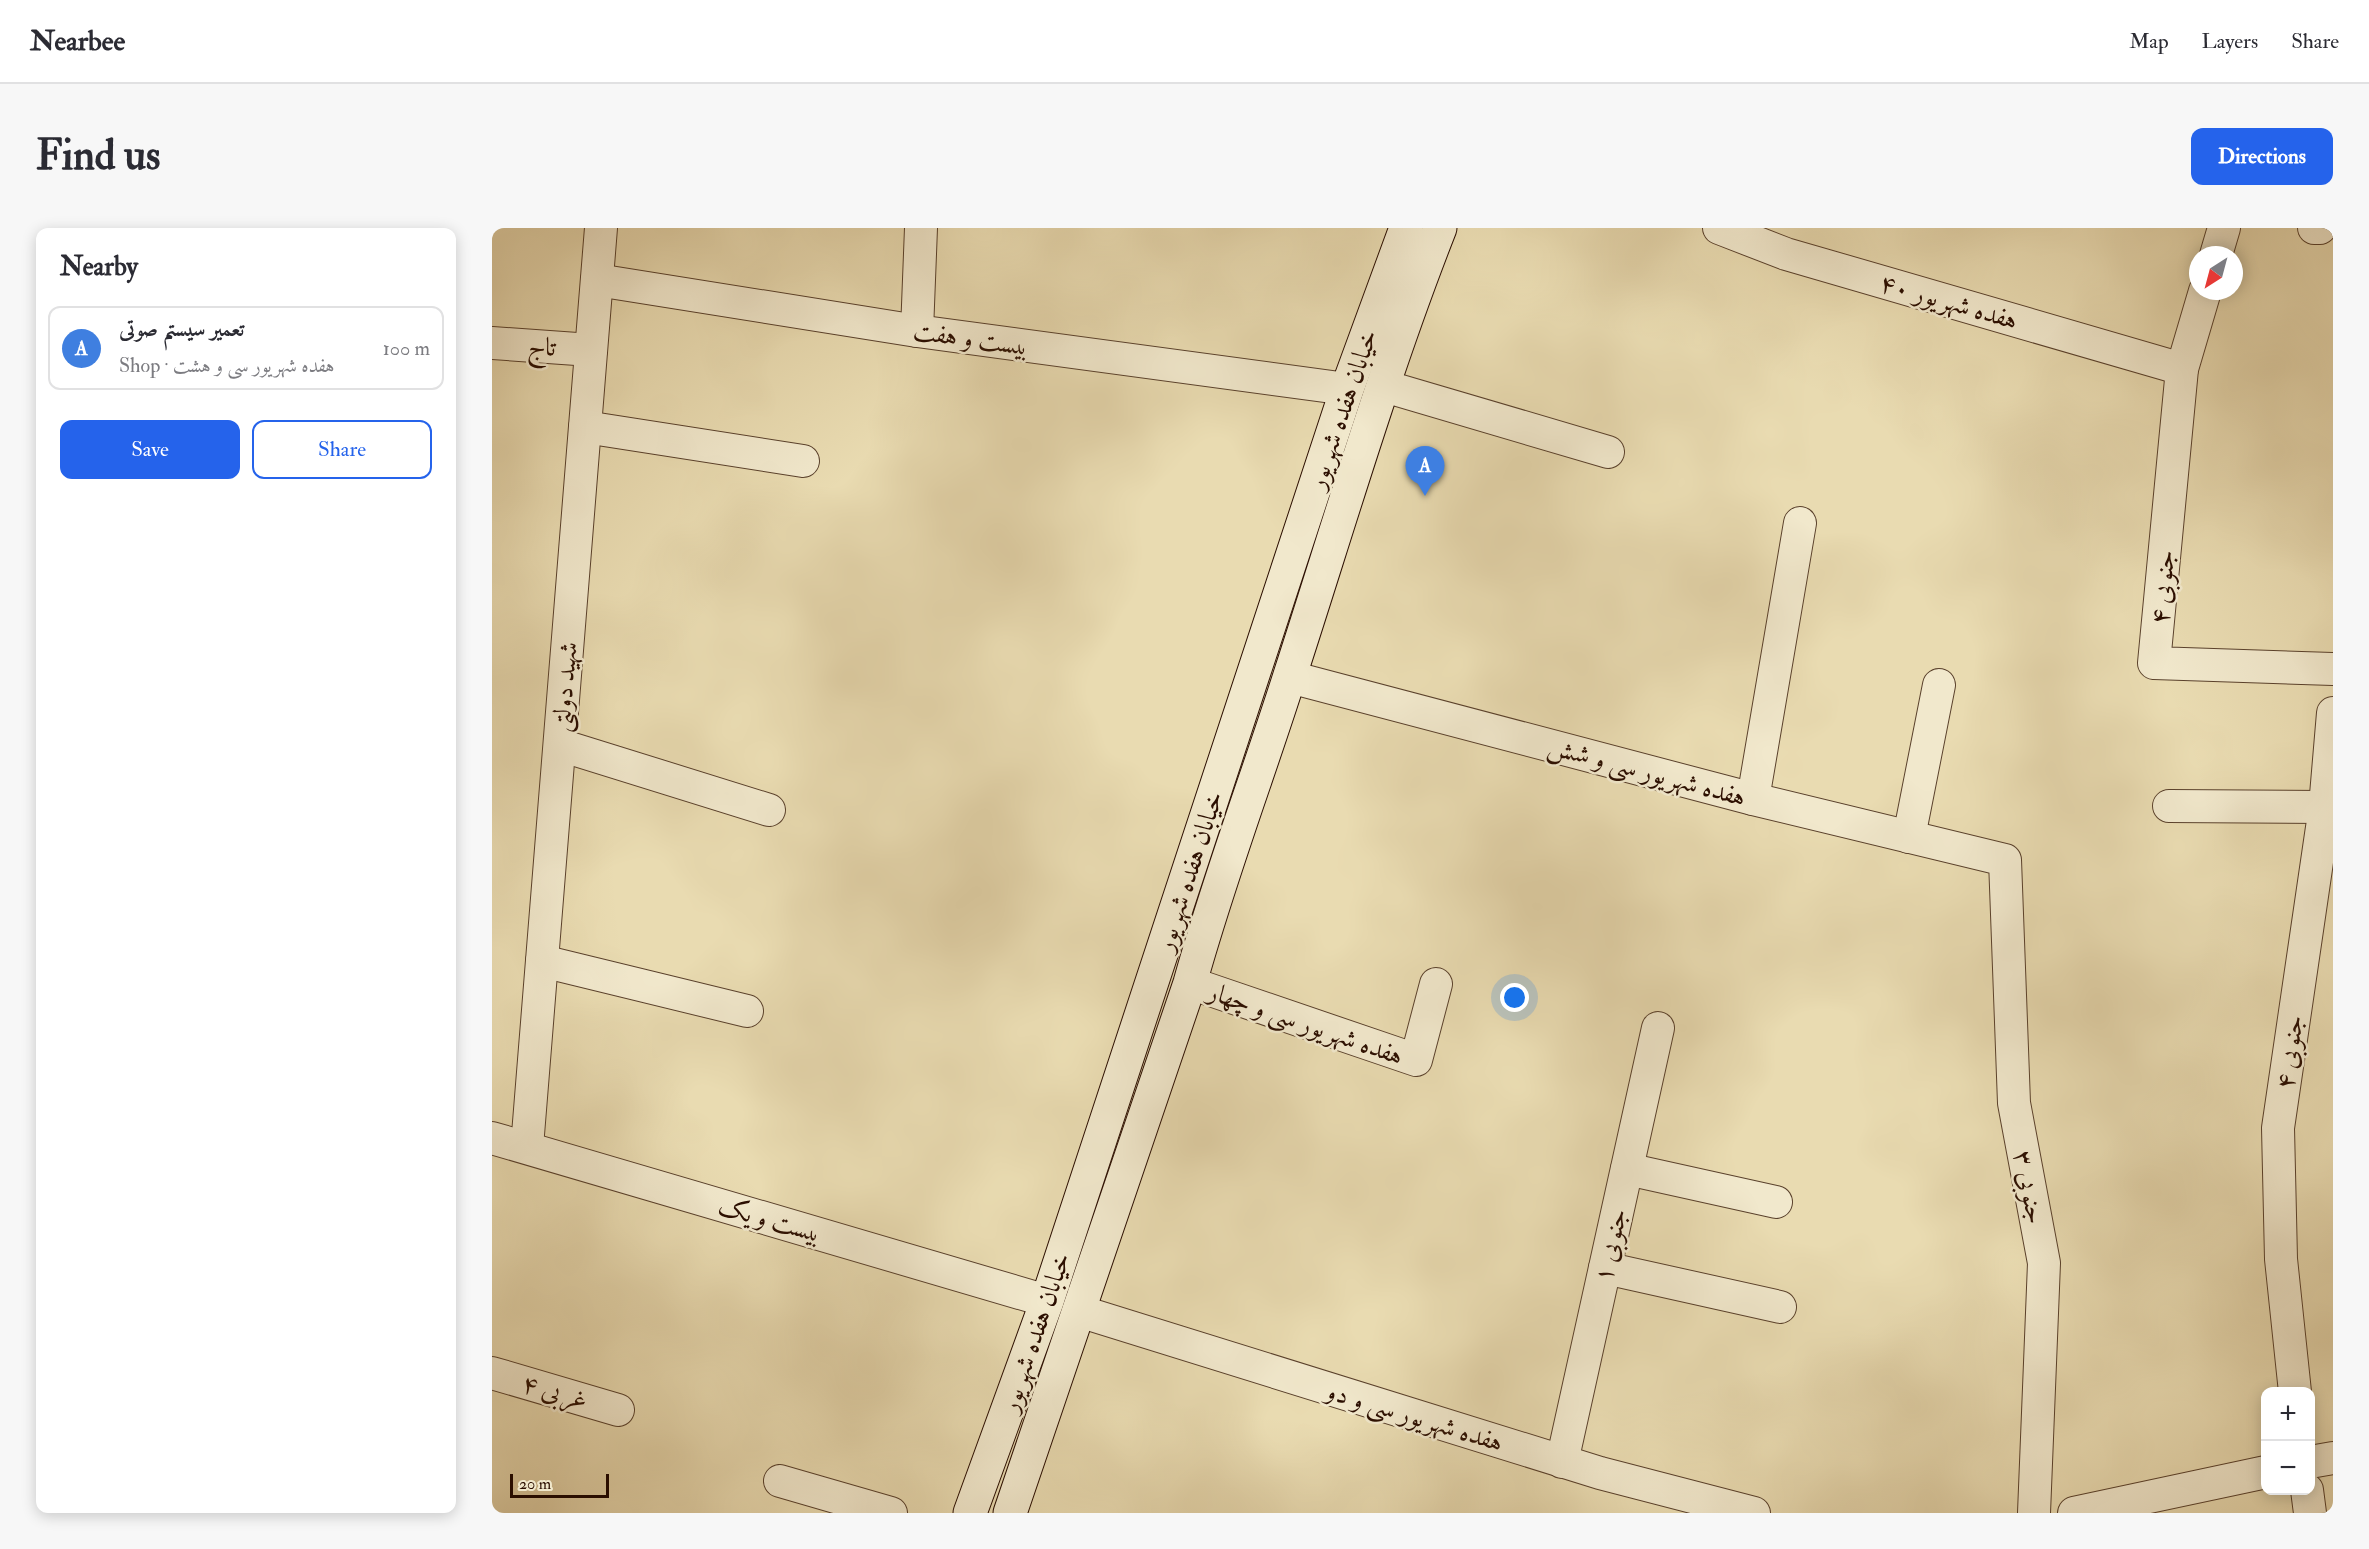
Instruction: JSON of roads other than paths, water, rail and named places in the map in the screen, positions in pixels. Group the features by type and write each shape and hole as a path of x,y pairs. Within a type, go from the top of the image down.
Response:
{"main road":[{"name":"خیابان هفده شهریور","path":"970,1513 1047,1301 1347,389 1406,228"},
{"path":"1010,1513 1190,983 1212,903 1290,677 1384,386 1440,228"}],"street":[{"name":"شهید دولتی","path":"527,1147 601,228"},
{"path":"917,331 921,228"},
{"name":"هفده شهریور ۴۰","path":"1719,228 1790,241 2182,369"},
{"path":"2219,246 2224,228"},
{"path":"2314,228 2320,228"},
{"name":"بیست و هفت","path":"597,280 917,331 1347,389"},
{"path":"2182,369 2202,300"},
{"name":"تاج","path":"492,343 591,350"},
{"name":"جنوبی ۴","path":"2182,369 2154,663 2333,669"},
{"path":"1384,386 1608,452"},
{"path":"585,427 803,461"},
{"path":"1753,799 1800,523"},
{"name":"هفده شهریور سی و شش","path":"1290,677 1753,799 2005,860"},
{"path":"1909,837 1939,685"},
{"name":"جنوبی ۴","path":"2294,1387 2281,1259 2278,1128 2325,807 2333,713"},
{"path":"560,745 769,810"},
{"path":"2169,806 2325,807"},
{"name":"جنوبی ۳","path":"2005,860 2014,1103 2044,1263 2034,1513"},
{"path":"542,961 747,1011"},
{"name":"هفده شهریور سی و چهار","path":"1190,983 1416,1060 1436,984"},
{"name":"جنوبی ۱","path":"1562,1462 1658,1028"},
{"name":"بیست و یک","path":"492,1138 1047,1301"},
{"path":"1627,1169 1776,1202"},
{"path":"1605,1268 1779,1307"},
{"name":"هفده شهریور سی و دو","path":"1078,1311 1562,1462 1754,1513"},
{"name":"غربی ۴","path":"492,1372 618,1410"},
{"path":"2315,1461 2333,1458"},
{"path":"2074,1513 2261,1473"},
{"path":"780,1481 891,1513"},
{"path":"2308,1495 2310,1513"}],"place":[{"name":"تعمیر سیستم صوتی","path":"1425,496"}]}
